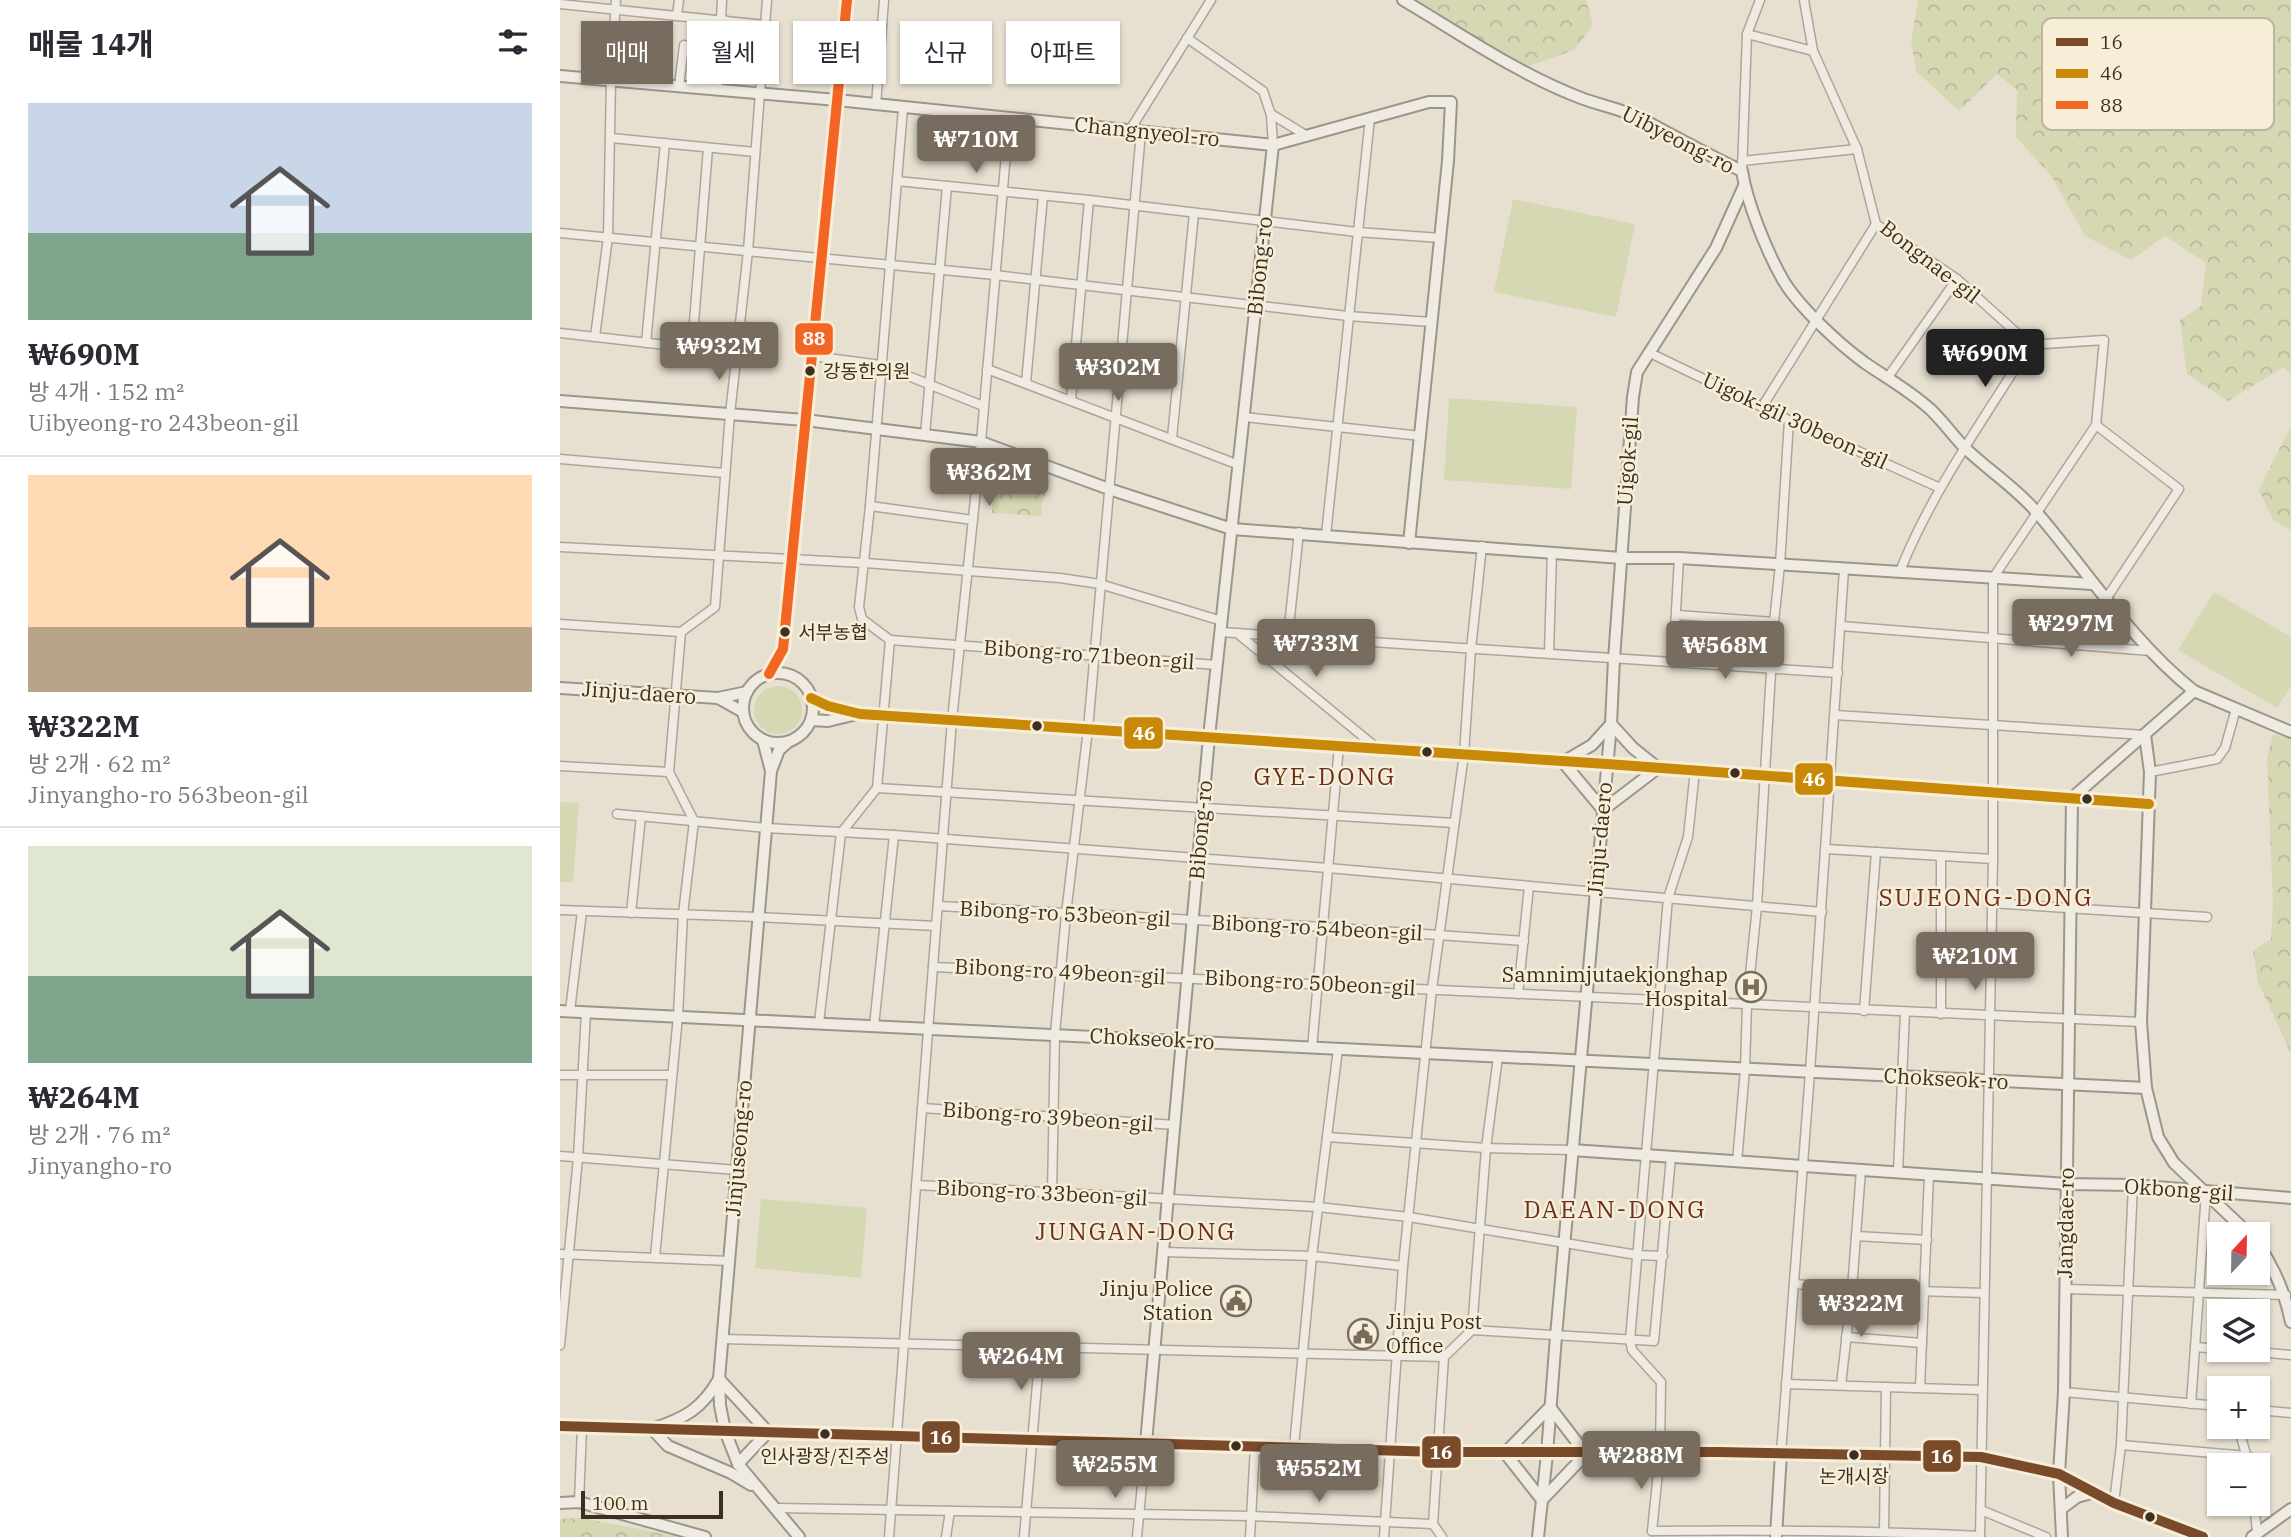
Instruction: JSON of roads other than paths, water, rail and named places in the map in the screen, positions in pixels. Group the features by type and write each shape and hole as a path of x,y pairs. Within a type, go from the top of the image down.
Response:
{"street":[{"path":"677,15 679,0"},
{"path":"717,90 722,0"},
{"path":"765,21 767,0"},
{"path":"790,675 783,649 847,0"},
{"path":"876,105 884,0"},
{"path":"1052,1194 1055,1034 1088,729 1135,207 1136,131 1210,0"},
{"name":"Uibyeong-ro","path":"1403,0 1519,68 1581,98 1619,109 1641,119 1696,150 1742,166 1744,186 1783,281 1815,319 1864,362 1930,409 1965,448 2034,509 2092,584 2166,668 2194,691 2291,732"},
{"path":"1760,0 1747,34 1742,166 1857,149"},
{"name":"Bongnae-gil","path":"1804,0 1813,51 1857,149 1876,224 1956,279 2029,345"},
{"path":"560,4 616,4 731,21"},
{"path":"1747,34 1813,51"},
{"path":"1187,38 1263,91 1271,114 1273,145"},
{"path":"679,86 684,45"},
{"name":"Changnyeol-ro","path":"560,76 581,78"},
{"path":"595,337 608,237 611,84"},
{"name":"Changnyeol-ro","path":"656,84 1273,145 1429,102 1451,102 1441,238"},
{"path":"560,624 681,632 715,607 761,84"},
{"path":"819,1023 841,833 877,788 884,715 890,640 862,619 859,607 865,563 903,108"},
{"path":"1271,114 1307,136"},
{"path":"1326,535 1370,118"},
{"path":"889,1537 953,720 1009,119"},
{"path":"611,138 755,152"},
{"path":"646,342 665,143"},
{"name":"Bibong-ro","path":"1137,1537 1209,737 1273,145"},
{"path":"692,347 708,148"},
{"path":"897,181 1357,232 1441,238 1409,543"},
{"path":"925,435 947,186"},
{"name":"Uigok-gil","path":"1607,764 1637,372 1716,248 1744,186"},
{"path":"1026,383 1043,196"},
{"path":"1071,400 1089,201"},
{"path":"1172,438 1194,214"},
{"path":"1762,407 1876,224"},
{"path":"560,233 995,275 1348,316 1431,322"},
{"path":"1888,377 1956,279"},
{"path":"560,333 737,353"},
{"path":"1695,770 1688,837 1668,898 1630,1340 1632,1350 1661,1381 1660,1453 1649,1534 1831,1534 1884,1531 1980,1537 1993,859 1993,578 2096,425 2104,340 2029,345 1940,488 1916,531 1900,571"},
{"name":"Uigok-gil 30beon-gil","path":"1650,353 1940,488"},
{"path":"812,356 881,365 984,406"},
{"path":"987,369 1239,464"},
{"path":"560,401 806,420 981,442 1109,489 1232,529 1621,558 1679,558 2092,584"},
{"path":"1244,417 1421,436"},
{"path":"1737,1161 1745,1069 1747,1004 1757,906 1789,420"},
{"path":"2096,425 2179,489 2106,599"},
{"path":"560,459 725,473"},
{"path":"870,506 973,520"},
{"path":"1288,636 1299,532"},
{"path":"1384,1537 1403,1266 1432,989 1464,754 1482,546"},
{"path":"560,547 865,563 1100,584 1237,633 1377,748"},
{"path":"1549,653 1552,552"},
{"path":"1673,663 1679,558"},
{"path":"1777,1533 1844,569"},
{"path":"1677,615 1774,622"},
{"path":"1841,626 2151,651"},
{"path":"655,1257 678,1016 683,914 694,821 669,772 681,632"},
{"path":"1237,633 1838,673"},
{"name":"Bibong-ro 71beon-gil","path":"890,640 1217,665"},
{"path":"783,649 769,674 752,684 747,692 743,712 750,729 763,740 788,742"},
{"path":"769,674 790,675 804,685 811,698 811,720 798,737 779,750 771,771"},
{"name":"Jinju-daero","path":"560,688 718,698 747,692"},
{"path":"2072,798 2194,691"},
{"name":"Jinju-daero","path":"718,698 743,712"},
{"name":"Jinju-daero","path":"811,698 828,706 860,714 1607,764 1538,1537"},
{"path":"2150,772 2217,760 2225,748 2236,709"},
{"name":"Jinju-daero","path":"811,720 828,721 860,714"},
{"path":"1835,715 2145,735"},
{"path":"1611,724 1633,748 1658,768 1603,810 1563,762 1592,745 1611,724"},
{"path":"2145,735 2150,772 2141,1022 2147,1088 2158,1137 2174,1163 2237,1222"},
{"path":"763,740 771,771"},
{"path":"1312,1048 1339,746"},
{"path":"1607,764 2149,804"},
{"path":"560,766 669,772"},
{"name":"Jinjuseong-ro","path":"771,771 719,1379 725,1431 738,1464 799,1537"},
{"path":"877,788 1454,824"},
{"name":"Jangdae-ro","path":"2062,1537 2059,1474 2064,1392 2072,798"},
{"path":"617,814 766,828 1198,858 1822,912"},
{"path":"631,913 641,816"},
{"path":"874,1026 894,835"},
{"path":"1826,849 1993,859"},
{"path":"1864,1011 1876,852"},
{"path":"1941,856 1941,1014"},
{"path":"1518,994 1529,886"},
{"path":"1991,903 2207,917"},
{"name":"Bibong-ro 53beon-gil","path":"938,906 1193,921"},
{"path":"560,910 936,926"},
{"path":"565,1011 582,911"},
{"name":"Bibong-ro 54beon-gil","path":"1193,921 1524,941"},
{"name":"Bibong-ro 49beon-gil","path":"933,967 1188,978"},
{"name":"Bibong-ro 50beon-gil","path":"1188,978 1660,1002 2141,1022"},
{"name":"Chokseok-ro","path":"565,1011 2147,1088"},
{"path":"560,1345 565,1254 578,1158 586,1012"},
{"path":"1898,1172 1905,1012"},
{"path":"1294,1447 1312,1256 1338,1049"},
{"path":"1442,1537 1433,1524 1444,1357 1472,1330 1486,1148 1498,1057"},
{"path":"560,1075 672,1075"},
{"name":"Bibong-ro 39beon-gil","path":"922,1108 1175,1125"},
{"path":"1327,1137 1486,1148 1572,1150"},
{"name":"Okbong-gil","path":"1572,1150 2067,1184 2133,1185 2291,1198"},
{"path":"560,1156 737,1170"},
{"path":"1472,1330 1654,1341 1671,1157"},
{"path":"1841,1385 1861,1170"},
{"path":"1920,1388 1929,1175"},
{"name":"Bibong-ro 33beon-gil","path":"916,1185 1318,1207 1409,1217 1565,1241"},
{"path":"2114,1503 2121,1446 2133,1185"},
{"path":"2191,1404 2206,1192"},
{"path":"1856,1236 1927,1240"},
{"path":"1565,1241 1637,1255 1663,1256"},
{"path":"1163,1252 1312,1256 1403,1266"},
{"path":"565,1254 729,1261"},
{"path":"2270,1264 2286,1295 2291,1322"},
{"path":"1794,1284 1852,1289 1984,1293"},
{"path":"2065,1289 2286,1295"},
{"path":"1846,1337 1922,1343"},
{"path":"722,1339 1444,1357"},
{"path":"2195,1347 2207,1348"},
{"path":"1024,1537 1030,1440 1040,1348"},
{"path":"2270,1353 2291,1355"},
{"path":"652,1429 681,1419 695,1410 719,1379 768,1432"},
{"path":"1786,1384 1982,1390"},
{"path":"1884,1531 1886,1387"},
{"path":"2064,1392 2207,1405"},
{"path":"1505,1453 1550,1407 1586,1454"},
{"path":"2270,1411 2291,1413"},
{"path":"560,1426 1439,1452 1781,1453 1981,1457 2059,1474 2114,1503 2203,1537"},
{"path":"579,1502 582,1427"},
{"path":"652,1429 668,1446 731,1473 757,1489"},
{"path":"738,1464 768,1432"},
{"path":"1250,1537 1255,1446"},
{"path":"2121,1446 2207,1456"},
{"path":"1505,1453 1542,1500 1586,1454"},
{"path":"2061,1509 2077,1497 2095,1492"},
{"path":"560,1503 579,1502 705,1537"},
{"path":"776,1508 1251,1516 1433,1524"},
{"path":"2255,1535 2291,1509"},
{"path":"1981,1510 2046,1537"},
{"path":"946,1537 950,1511"},
{"path":"2254,1516 2255,1535"}],"place":[{"name":"강동한의원","path":"810,371"},
{"name":"서부농협","path":"785,632"},
{"name":"Samnimjutaekjonghap Hospital","path":"1751,987"},
{"name":"Jinju Police Station","path":"1236,1301"},
{"name":"Jinju Post Office","path":"1363,1334"},
{"name":"인사광장/진주성","path":"825,1434"},
{"name":"논개시장","path":"1854,1455"}],"district":[{"name":"GYE-DONG","path":"1325,777"},
{"name":"SUJEONG-DONG","path":"1986,898"},
{"name":"DAEAN-DONG","path":"1615,1210"},
{"name":"JUNGAN-DONG","path":"1136,1232"}]}
